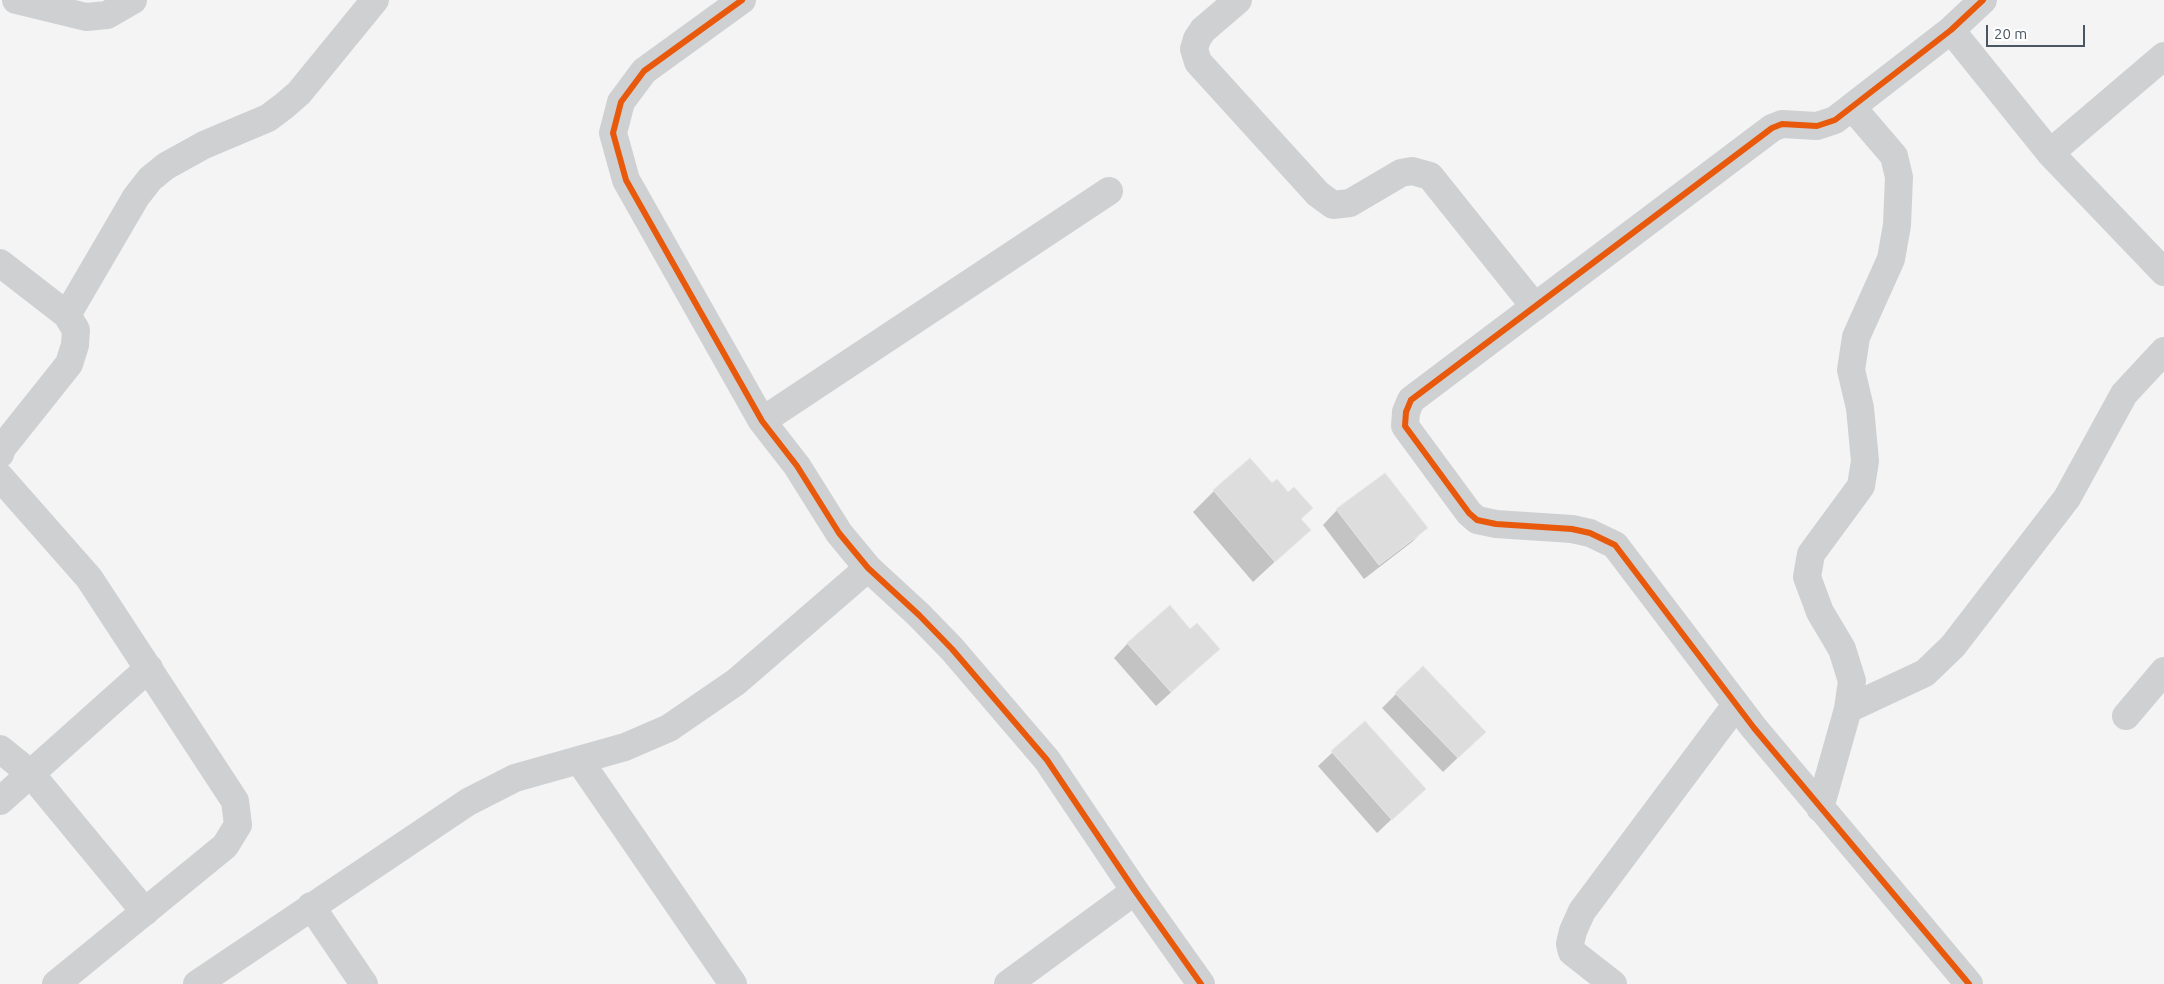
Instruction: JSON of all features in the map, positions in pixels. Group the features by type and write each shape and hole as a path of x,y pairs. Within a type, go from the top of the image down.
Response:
{"street":[{"path":"16,0 86,17 107,15 133,0"},
{"path":"67,315 136,196 150,179 166,166 204,145 268,118 284,106 299,93 375,0"},
{"path":"742,0 644,71 621,102 613,133 626,180 762,421 797,466 839,533 868,568 919,615 952,649 1047,760 1135,891 1201,984"},
{"path":"1238,0 1203,30 1197,39 1194,49 1198,62 1318,194 1334,205 1350,203 1401,173 1412,171 1430,176 1535,307"},
{"path":"1969,984 1820,808 1736,705 1615,545 1590,534 1572,529 1496,524 1478,520 1469,513 1405,426 1406,412 1411,400 1772,128 1782,124 1817,126 1835,120 1951,30 1983,0"},
{"path":"1951,30 2050,153 2164,272"},
{"path":"2050,153 2164,56"},
{"path":"1820,808 1848,710 1852,680 1842,649 1820,612 1807,577 1811,554 1861,486 1865,461 1860,408 1851,370 1856,337 1891,259 1897,225 1899,176 1894,156 1852,107"},
{"path":"762,421 1109,191"},
{"path":"0,263 67,315 76,330 75,345 69,364 2,448 0,454"},
{"path":"1848,710 1925,673 1953,646 2067,498 2124,394 2164,350"},
{"path":"0,477 89,578 235,800 238,825 226,846 56,984"},
{"path":"196,984 468,802 515,778 624,747 669,728 736,682 868,568"},
{"path":"0,801 149,668"},
{"path":"2126,716 2164,671"},
{"path":"1613,984 1572,952 1570,944 1573,931 1582,911 1736,705"},
{"path":"0,750 31,774 145,912"},
{"path":"579,760 733,984"},
{"path":"1008,984 1135,891"},
{"path":"311,906 364,984"}],"building":[{"path":"1250,458 1272,483 1277,479 1288,492 1294,487 1313,508 1301,519 1311,530 1275,562 1213,490"},
{"path":"1385,473 1428,528 1379,565 1336,509"},
{"path":"1170,605 1190,629 1197,623 1220,649 1171,692 1127,643"},
{"path":"1423,666 1486,732 1458,758 1395,693"},
{"path":"1365,721 1426,789 1392,820 1331,751"}],"cycle path":[{"path":"742,0 644,71 621,102 613,133 626,180 762,421 797,466 839,533 868,568 919,615 952,649 1047,760 1135,891 1201,984"},
{"path":"1969,984 1754,728 1615,545 1590,533 1572,529 1496,524 1477,520 1469,513 1405,426 1406,412 1411,400 1772,128 1782,124 1817,126 1835,120 1951,30 1983,0"}]}
